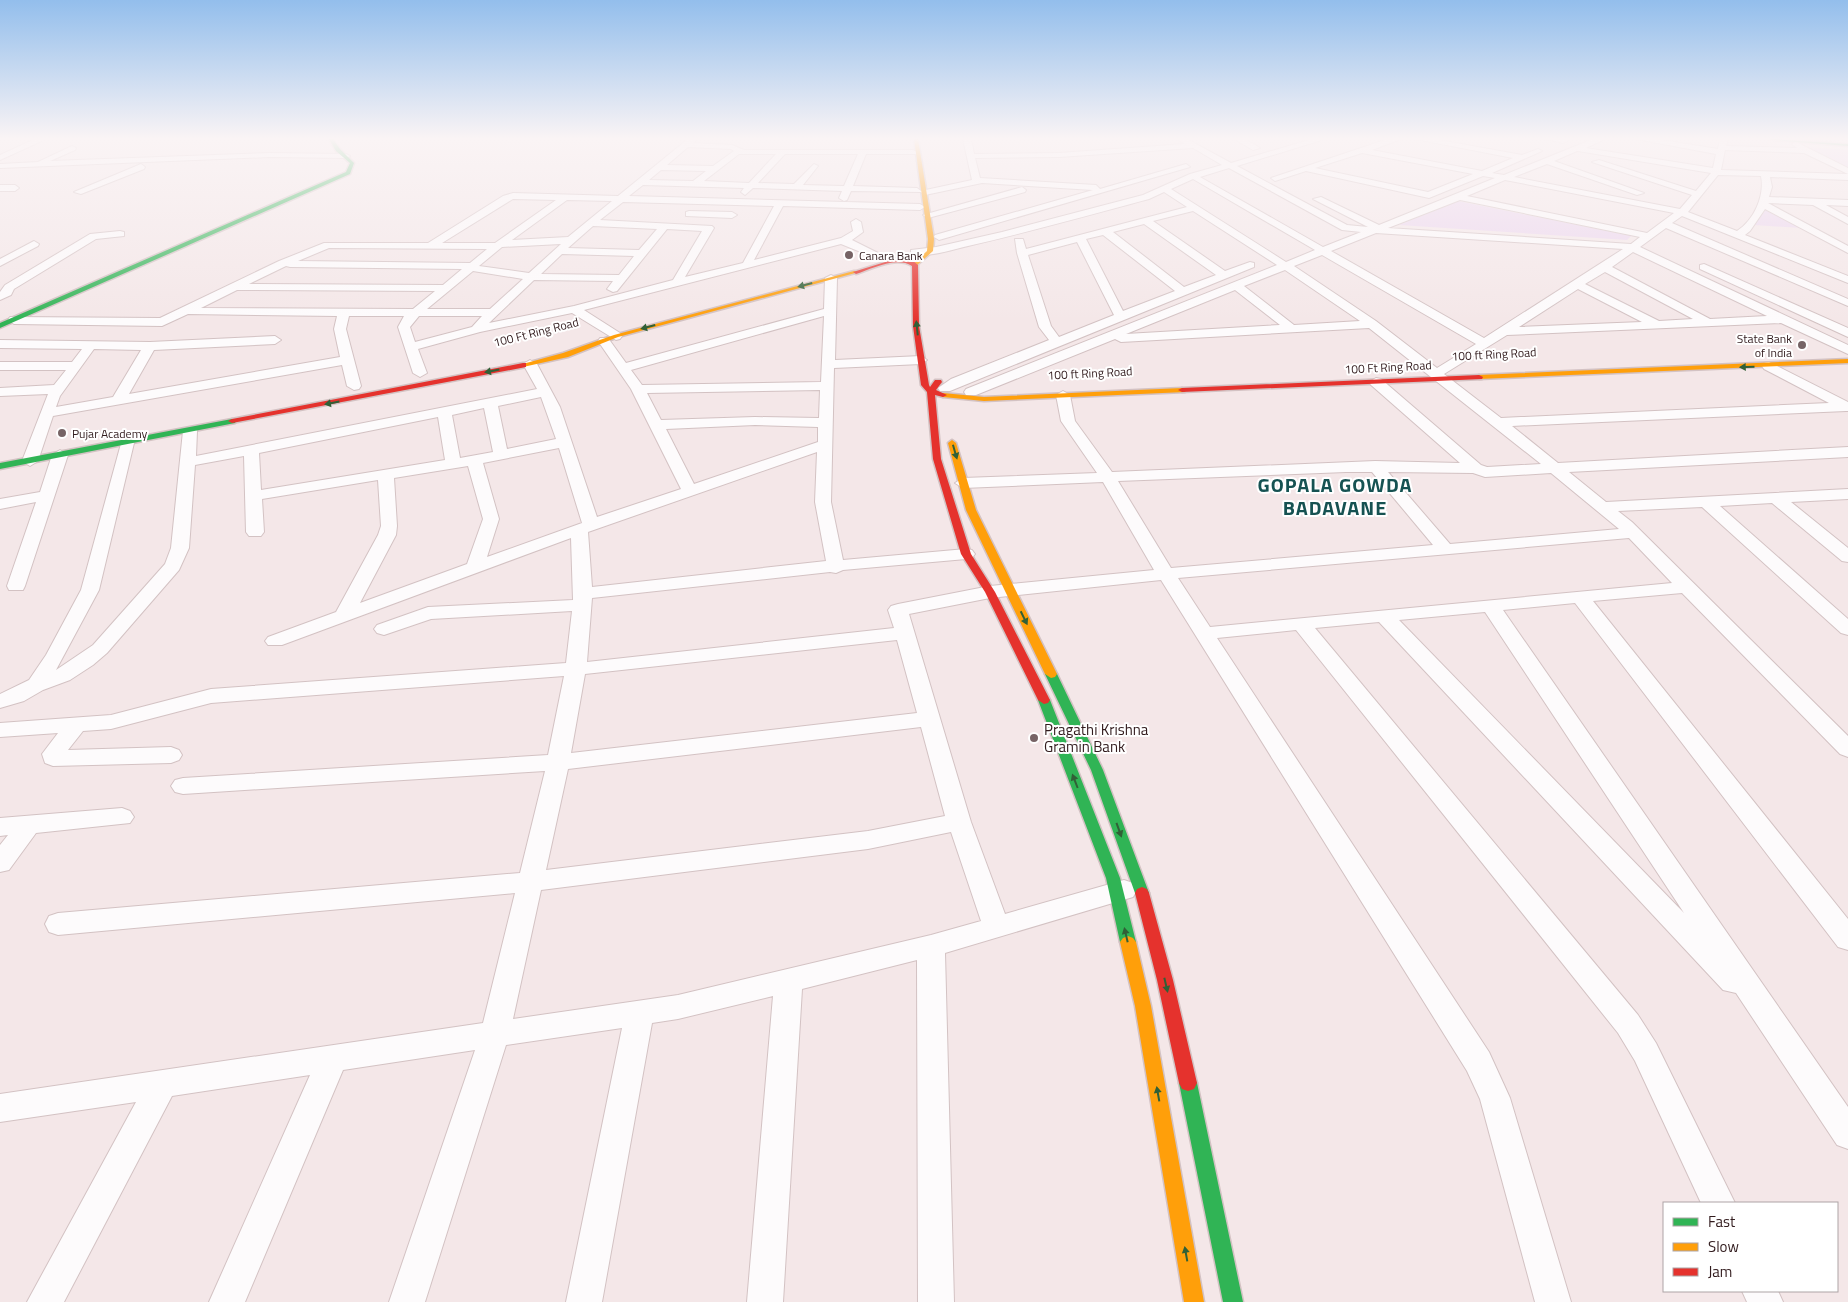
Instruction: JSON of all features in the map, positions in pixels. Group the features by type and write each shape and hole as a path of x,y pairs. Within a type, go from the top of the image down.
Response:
{"main road":[{"path":"0,326 292,200"},
{"path":"923,200 924,211 916,326 925,385 940,392 967,392"},
{"path":"882,259 920,254"},
{"name":"100 Ft Ring Road","path":"585,334 608,335 831,278 882,259"},
{"name":"100 Ft Ring Road","path":"120,437 190,430 530,364 565,355 608,335 882,259"},
{"name":"100 ft Ring Road","path":"967,392 1440,373 1848,350"},
{"name":"100 Ft Ring Road","path":"940,392 958,398 984,399 1376,382 1440,373 1769,366 1848,362"},
{"name":"100 Ft Ring Road","path":"0,466 60,455 120,437 468,363"},
{"path":"935,370 940,392 937,459 966,554 1000,591 1097,770 1128,889 1143,1006 1194,1302"},
{"path":"950,431 971,510 1000,591 1113,878 1128,889 1165,980 1203,1149 1233,1302"},
{"path":"18,450 40,446"}],"street":[{"path":"431,245 503,200"},
{"path":"420,373 404,328 406,322 414,313 498,245 562,200"},
{"path":"479,329 492,313 572,239 621,200"},
{"path":"689,200 924,211 975,200"},
{"path":"842,206 843,200"},
{"path":"920,254 1082,200"},
{"path":"920,254 1136,200"},
{"path":"1181,200 1286,266 1440,373 1632,533 1848,749"},
{"path":"1240,200 1322,251 1485,344"},
{"path":"1288,200 1360,237"},
{"path":"1320,200 1379,229"},
{"path":"1413,202 1418,200"},
{"path":"967,392 1107,339 1236,285 1453,200"},
{"path":"1474,200 1545,214 1661,248"},
{"path":"1501,205 1514,200"},
{"path":"1545,214 1576,200"},
{"path":"1621,200 1683,211"},
{"path":"1653,200 1848,280"},
{"path":"1440,373 1606,267 1683,211 1693,200"},
{"path":"1738,235 1747,229 1763,202"},
{"path":"1763,202 1848,203"},
{"path":"1763,202 1848,250"},
{"path":"1813,202 1848,221"},
{"path":"748,262 780,203"},
{"path":"1022,253 1193,208"},
{"path":"604,212 624,212"},
{"path":"683,214 732,216"},
{"path":"1836,214 1848,214"},
{"path":"1362,221 1379,215"},
{"path":"1146,220 1223,275"},
{"path":"411,347 479,329 574,309 748,262 845,240 858,232 856,222"},
{"path":"591,223 665,225 709,229 678,280"},
{"path":"1666,224 1848,303"},
{"path":"604,300 642,253 648,240 665,225"},
{"path":"940,392 956,382 1181,290 1346,229 1379,229 1640,243 1782,319 1848,350"},
{"path":"1017,231 1046,329 1056,341"},
{"path":"1105,231 1181,290"},
{"path":"2,292 94,236 120,234 103,245"},
{"path":"14,320 156,323 188,311 283,263 332,244 498,245 593,238"},
{"path":"1080,238 1120,316"},
{"path":"845,240 882,259"},
{"path":"0,263 34,244"},
{"path":"559,252 642,253"},
{"path":"283,263 471,267 497,273 532,277 622,278"},
{"path":"546,264 565,264"},
{"path":"1698,264 1848,333"},
{"path":"612,266 631,266"},
{"path":"1606,267 1709,323"},
{"path":"29,275 53,274"},
{"path":"831,278 824,445 824,515 836,568"},
{"path":"1236,285 1293,330"},
{"path":"1578,285 1657,325"},
{"path":"235,287 446,288"},
{"path":"574,309 608,335 690,491"},
{"path":"188,311 492,313"},
{"path":"624,368 830,311"},
{"path":"284,371 275,340 280,320 287,312"},
{"path":"344,313 340,329 354,386"},
{"path":"1815,317 1840,316"},
{"path":"1512,328 1538,330 1782,319"},
{"path":"1107,339 1293,330 1372,324"},
{"path":"0,344 150,346 275,340"},
{"path":"30,461 40,446 47,413 58,389 91,345"},
{"path":"118,401 150,346"},
{"path":"47,413 347,360"},
{"path":"828,364 921,360"},
{"path":"407,1302 495,1034 558,762 576,669 583,599 585,527 564,442 553,408 530,364"},
{"path":"0,366 76,366"},
{"path":"1769,366 1847,407"},
{"path":"1376,382 1476,468"},
{"path":"638,389 827,386"},
{"path":"0,392 58,389"},
{"path":"189,462 545,392"},
{"path":"1063,396 1068,421 1107,476 1166,574 1478,1062 1495,1098 1553,1302"},
{"path":"490,403 501,454"},
{"path":"1498,422 1847,407"},
{"path":"444,412 453,463"},
{"path":"656,425 764,421 826,423"},
{"path":"0,701 17,696 36,685 52,680 86,661 136,610 173,566 180,548 189,462 190,430"},
{"path":"36,685 56,655 90,590 120,437"},
{"path":"253,496 474,460 564,442"},
{"path":"275,641 585,527 824,445"},
{"path":"251,450 255,532"},
{"path":"963,483 1375,466 1476,468 1491,473 1554,467 1848,452"},
{"path":"16,586 60,455"},
{"path":"474,460 491,519 475,567"},
{"path":"1375,466 1445,549"},
{"path":"344,615 387,535 389,526 386,474"},
{"path":"1602,507 1848,494"},
{"path":"0,504 47,495"},
{"path":"1776,498 1848,557"},
{"path":"1705,501 1848,629"},
{"path":"996,927 959,822 898,610 1000,591 1166,574 1632,533"},
{"path":"384,629 428,612 583,599 755,573 836,568 966,554"},
{"path":"1204,633 1686,587"},
{"path":"1580,596 1848,939"},
{"path":"1490,605 1848,1134"},
{"path":"1384,616 1771,1022"},
{"path":"1300,623 1628,1024 1646,1052 1718,1202"},
{"path":"0,730 111,722 211,696 272,693 576,669 904,633"},
{"path":"183,786 558,762 929,719"},
{"path":"75,726 53,754 53,758 171,755"},
{"path":"0,827 122,816"},
{"path":"58,924 529,882 868,840 959,822"},
{"path":"0,863 28,825"},
{"path":"0,1108 678,1007 931,946 1128,889"},
{"path":"931,946 936,1302"},
{"path":"764,1302 788,982"},
{"path":"584,1302 640,1012"},
{"path":"228,1302 333,1058"},
{"path":"45,1302 163,1083"}],"shaded area":[{"path":"1458,201 1631,236 1627,240 1399,225"},
{"path":"1767,208 1802,228 1754,225"}],"traffic: fast":[{"path":"0,326 287,200"},
{"path":"0,466 232,421"},
{"path":"1051,674 1097,770 1142,893"},
{"path":"1044,700 1113,878 1128,942"},
{"path":"1188,1083 1233,1302"}],"traffic: slow":[{"path":"915,265 930,251 931,239 925,200"},
{"path":"523,365 565,355 616,336 856,272"},
{"path":"1479,377 1848,361"},
{"path":"943,395 984,399 1182,390"},
{"path":"952,443 971,510 1051,674"},
{"path":"1128,942 1143,1006 1194,1302"}],"traffic: jam":[{"path":"856,272 903,260 915,265 916,326 925,385 929,390 943,395"},
{"path":"232,421 523,365"},
{"path":"1182,390 1479,377"},
{"path":"938,382 931,391 937,459 966,554 990,592 1044,700"},
{"path":"1142,893 1165,980 1188,1083"}],"place":[{"name":"Canara Bank","path":"849,255"},
{"name":"State Bank of India","path":"1802,345"},
{"name":"Pujar Academy","path":"62,433"},
{"name":"Pragathi Krishna Gramin Bank","path":"1034,738"}],"district":[{"name":"GOPALA GOWDA BADAVANE","path":"1335,496"}]}
